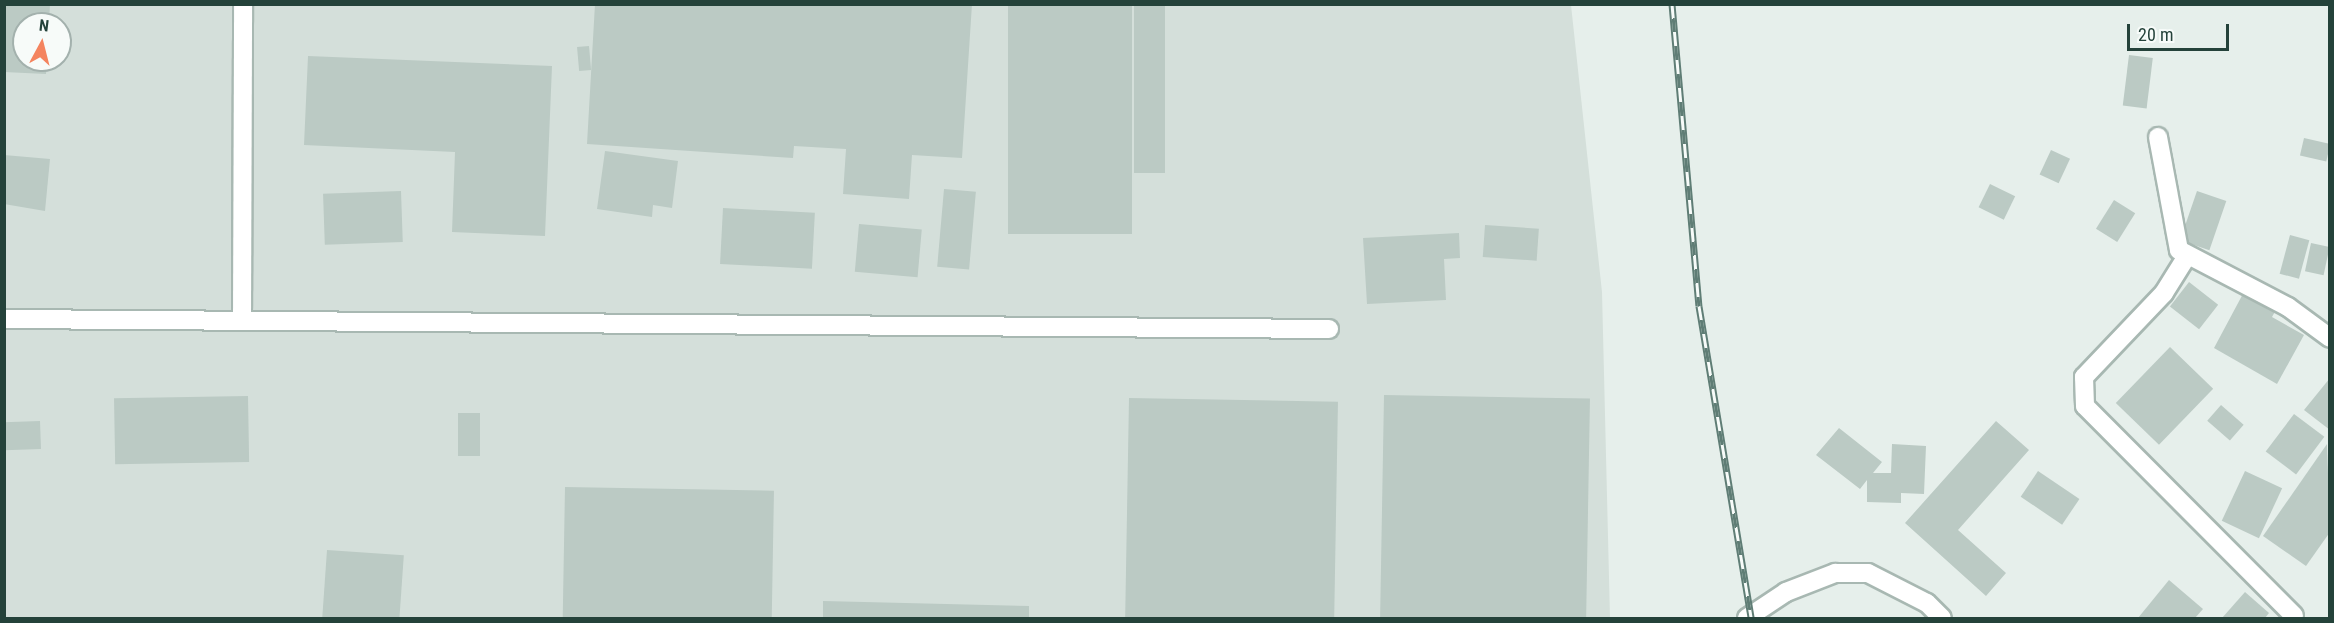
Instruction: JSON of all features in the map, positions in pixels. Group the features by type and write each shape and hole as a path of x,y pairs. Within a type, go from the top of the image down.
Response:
{"street":[{"path":"242,319 243,4"},
{"path":"2158,137 2175,239 2187,256 2272,298 2330,338"},
{"path":"2187,256 2164,293 2084,377 2085,406 2294,616"},
{"path":"4,319 1329,329"},
{"path":"1747,618 1786,592 1835,573 1868,573 1927,603 1942,618"}],"shaded area":[{"path":"4,5 1571,5 1602,292 1610,618 5,618"}],"building":[{"path":"4,4 50,4 50,12 12,12 12,72 46,72 46,74 4,72"},
{"path":"595,4 972,4 962,158 912,155 909,199 843,194 846,149 794,146 793,158 587,144"},
{"path":"1008,4 1132,4 1132,234 1008,234"},
{"path":"1134,4 1165,4 1165,173 1134,173"},
{"path":"589,46 591,70 579,71 577,47"},
{"path":"2129,55 2153,58 2147,109 2123,106"},
{"path":"308,56 552,66 545,236 452,232 455,152 304,145"},
{"path":"2304,138 2330,144 2326,162 2300,156"},
{"path":"2051,150 2070,159 2059,183 2040,174"},
{"path":"605,151 678,161 672,208 653,205 652,217 597,209"},
{"path":"4,155 50,159 45,211 4,204"},
{"path":"1990,184 2015,196 2004,220 1979,207"},
{"path":"944,189 976,192 969,269 937,267"},
{"path":"401,191 403,242 325,245 323,194"},
{"path":"2197,191 2226,201 2209,250 2180,240"},
{"path":"2114,200 2135,213 2117,242 2096,229"},
{"path":"723,208 815,213 812,269 720,264"},
{"path":"859,224 922,229 918,277 855,272"},
{"path":"1485,225 1539,229 1537,261 1483,257"},
{"path":"1459,233 1460,258 1444,259 1446,300 1367,304 1363,238"},
{"path":"2290,235 2309,240 2299,279 2280,274"},
{"path":"2311,243 2330,247 2324,275 2305,271"},
{"path":"2189,282 2218,305 2199,329 2170,306"},
{"path":"2245,290 2277,308 2272,317 2304,335 2277,384 2214,348"},
{"path":"2170,347 2213,389 2159,445 2116,403"},
{"path":"2330,378 2330,430 2304,410"},
{"path":"1384,395 1590,399 1586,618 1380,618"},
{"path":"248,396 249,462 115,464 114,398"},
{"path":"1129,398 1338,402 1334,618 1125,618"},
{"path":"2221,405 2244,425 2230,441 2207,421"},
{"path":"458,413 480,413 480,456 458,456"},
{"path":"2294,414 2324,437 2296,474 2266,452"},
{"path":"40,421 41,449 5,450 4,422"},
{"path":"1996,421 2029,450 1958,530 2006,573 1986,596 1905,523"},
{"path":"1839,428 1882,462 1873,473 1891,473 1892,444 1926,446 1924,494 1901,493 1901,503 1867,502 1867,480 1860,489 1816,455"},
{"path":"2327,444 2330,532 2306,566 2263,536"},
{"path":"2038,471 2079,499 2062,525 2021,497"},
{"path":"2245,471 2282,488 2259,538 2222,521"},
{"path":"565,487 774,491 772,618 563,618"},
{"path":"327,550 404,555 399,618 322,618"},
{"path":"2169,580 2203,609 2195,618 2138,618"},
{"path":"2245,592 2269,613 2265,618 2222,618"},
{"path":"823,601 1029,606 1029,618 823,618"}],"railway":[{"path":"1672,4 1699,306 1751,618"}]}
